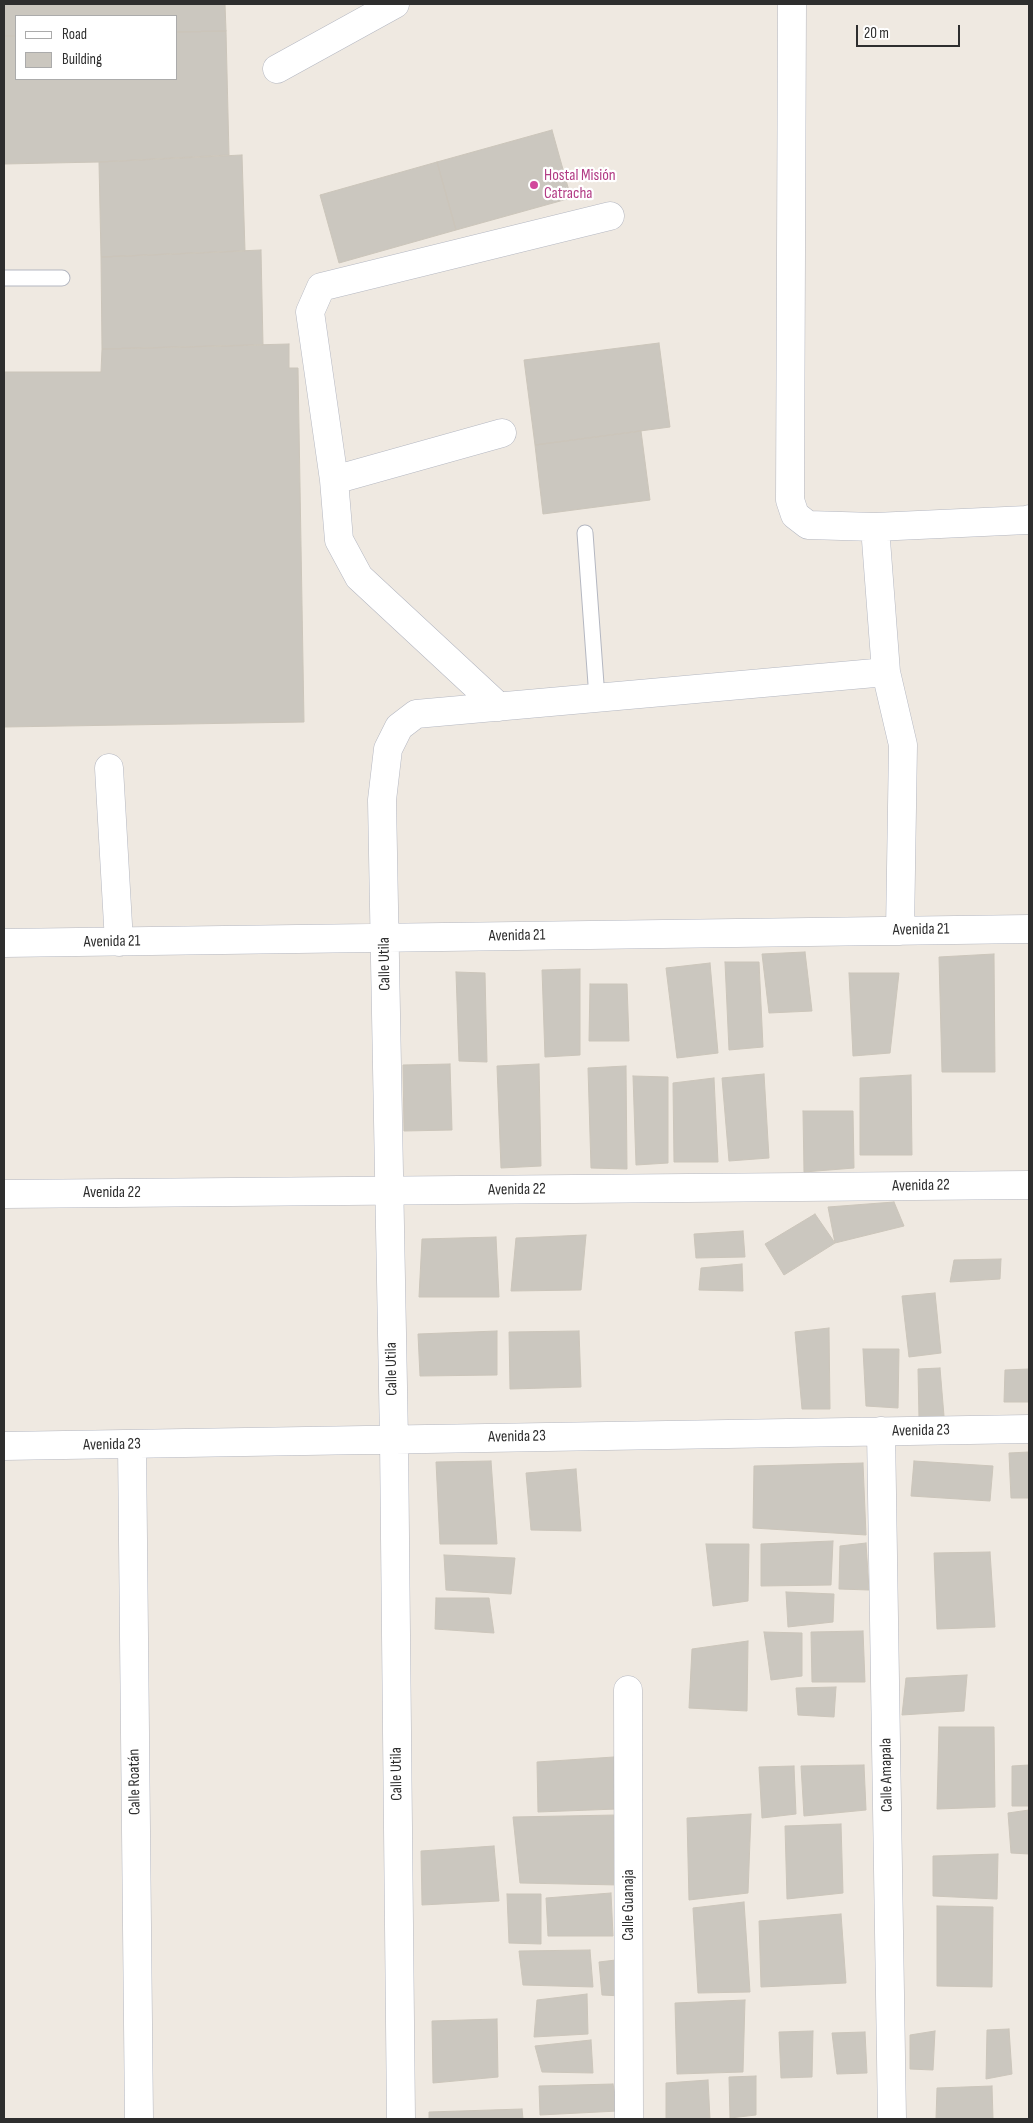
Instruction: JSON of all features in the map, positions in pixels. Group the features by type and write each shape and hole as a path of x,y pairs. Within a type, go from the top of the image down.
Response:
{"street":[{"path":"277,69 395,4"},
{"path":"792,4 790,500 795,515 808,525 875,527 1029,519"},
{"path":"499,707 359,577 339,540 334,480 310,312 322,287 610,216"},
{"path":"334,480 502,433"},
{"path":"875,527 886,672 903,745 900,930"},
{"name":"Calle Utila","path":"401,2119 394,1440 382,800 388,749 399,727 416,714 886,672"},
{"path":"109,768 120,942"},
{"name":"Avenida 21","path":"4,943 1029,929"},
{"name":"Avenida 22","path":"4,1194 1029,1185"},
{"name":"Avenida 23","path":"4,1446 1029,1429"},
{"name":"Calle Amapala","path":"881,1431 892,2119"},
{"name":"Calle Roatán","path":"132,1444 139,2119"},
{"name":"Calle Guanaja","path":"628,1690 629,2119"}],"lane":[{"path":"4,278 62,278"},
{"path":"585,534 597,698"}],"building":[{"path":"4,4 225,4 226,31 178,32 178,15 15,15 15,36 4,36"},
{"path":"226,31 229,155 99,162 4,164 4,36 15,36 15,80 178,80 178,32"},
{"path":"552,130 571,198 456,230 437,162"},
{"path":"242,155 245,251 101,257 99,162"},
{"path":"437,162 456,230 339,263 320,195"},
{"path":"261,250 263,345 102,349 101,257"},
{"path":"659,343 670,427 535,445 524,360"},
{"path":"289,344 289,368 298,368 304,722 4,727 4,372 101,372 102,349"},
{"path":"641,431 650,500 543,514 535,445"},
{"path":"805,952 812,1011 769,1013 762,954"},
{"path":"994,954 995,1072 942,1072 939,957"},
{"path":"725,962 759,962 763,1047 729,1050"},
{"path":"710,963 718,1053 677,1058 666,968"},
{"path":"580,969 580,1055 545,1057 542,970"},
{"path":"456,972 485,973 487,1062 459,1061"},
{"path":"849,973 899,973 890,1053 853,1056"},
{"path":"590,984 627,984 629,1041 589,1041"},
{"path":"450,1064 452,1130 404,1131 403,1065"},
{"path":"539,1064 541,1166 501,1168 497,1066"},
{"path":"626,1066 627,1169 591,1168 588,1068"},
{"path":"764,1074 769,1158 729,1161 722,1078"},
{"path":"911,1075 912,1155 860,1155 860,1078"},
{"path":"633,1076 668,1077 668,1163 636,1165"},
{"path":"714,1078 718,1162 674,1162 673,1083"},
{"path":"803,1111 853,1111 854,1168 804,1172"},
{"path":"894,1202 904,1226 835,1243 828,1207"},
{"path":"815,1214 835,1243 784,1275 765,1244"},
{"path":"743,1231 745,1257 696,1258 694,1234"},
{"path":"586,1235 581,1290 511,1291 516,1238"},
{"path":"496,1237 499,1297 419,1297 422,1239"},
{"path":"1001,1259 1000,1279 950,1282 954,1260"},
{"path":"742,1264 743,1291 699,1290 701,1268"},
{"path":"935,1293 941,1353 909,1357 902,1296"},
{"path":"829,1328 830,1409 802,1409 795,1332"},
{"path":"497,1331 497,1375 420,1376 418,1334"},
{"path":"579,1331 581,1387 510,1389 509,1332"},
{"path":"863,1349 899,1349 898,1408 866,1406"},
{"path":"940,1368 944,1416 919,1419 918,1369"},
{"path":"1029,1369 1029,1402 1004,1402 1005,1370"},
{"path":"1029,1452 1029,1498 1011,1498 1009,1453"},
{"path":"491,1461 497,1544 440,1544 436,1462"},
{"path":"914,1461 993,1466 990,1501 911,1496"},
{"path":"863,1463 866,1535 753,1528 754,1466"},
{"path":"576,1469 581,1531 531,1530 526,1473"},
{"path":"833,1541 831,1585 761,1586 761,1544"},
{"path":"866,1543 869,1590 839,1589 840,1546"},
{"path":"706,1544 749,1544 748,1601 713,1606"},
{"path":"990,1552 995,1627 937,1629 934,1553"},
{"path":"444,1555 515,1558 511,1594 446,1590"},
{"path":"786,1592 834,1594 833,1622 788,1627"},
{"path":"436,1598 489,1598 494,1633 435,1629"},
{"path":"863,1631 865,1682 812,1682 811,1632"},
{"path":"764,1632 802,1633 802,1676 771,1680"},
{"path":"748,1641 747,1711 689,1708 692,1649"},
{"path":"967,1675 964,1711 902,1715 906,1678"},
{"path":"836,1687 834,1717 798,1715 796,1688"},
{"path":"939,1727 994,1727 995,1807 937,1809"},
{"path":"614,1757 617,1809 538,1812 537,1762"},
{"path":"864,1765 866,1810 804,1816 801,1766"},
{"path":"1029,1765 1029,1806 1012,1806 1012,1766"},
{"path":"794,1766 796,1814 762,1818 759,1767"},
{"path":"1029,1810 1029,1854 1011,1853 1008,1813"},
{"path":"751,1814 748,1893 689,1900 687,1818"},
{"path":"616,1815 619,1885 520,1883 513,1817"},
{"path":"841,1824 843,1893 787,1899 785,1826"},
{"path":"494,1846 499,1901 422,1905 421,1851"},
{"path":"998,1854 997,1899 933,1896 933,1856"},
{"path":"611,1893 613,1936 548,1936 546,1898"},
{"path":"507,1894 541,1894 541,1944 509,1943"},
{"path":"744,1902 750,1992 698,1993 693,1908"},
{"path":"937,1906 993,1907 992,1987 937,1986"},
{"path":"841,1914 846,1983 761,1987 759,1921"},
{"path":"590,1950 593,1987 523,1985 519,1951"},
{"path":"624,1959 622,1996 602,1995 599,1962"},
{"path":"587,1994 588,2034 534,2037 537,2000"},
{"path":"745,2000 743,2072 677,2074 675,2003"},
{"path":"497,2019 498,2077 433,2083 432,2021"},
{"path":"1009,2029 1012,2074 986,2079 987,2030"},
{"path":"813,2031 812,2077 781,2078 779,2032"},
{"path":"935,2031 933,2070 910,2069 910,2035"},
{"path":"865,2032 867,2073 837,2074 832,2033"},
{"path":"591,2040 593,2073 542,2072 535,2046"},
{"path":"756,2076 756,2115 730,2118 729,2077"},
{"path":"708,2080 710,2119 666,2119 666,2083"},
{"path":"613,2084 618,2111 540,2115 539,2086"},
{"path":"992,2086 993,2119 936,2119 937,2088"},
{"path":"522,2109 523,2119 429,2119 429,2112"}],"place":[{"name":"Hostal Misión Catracha","path":"534,185"}]}
